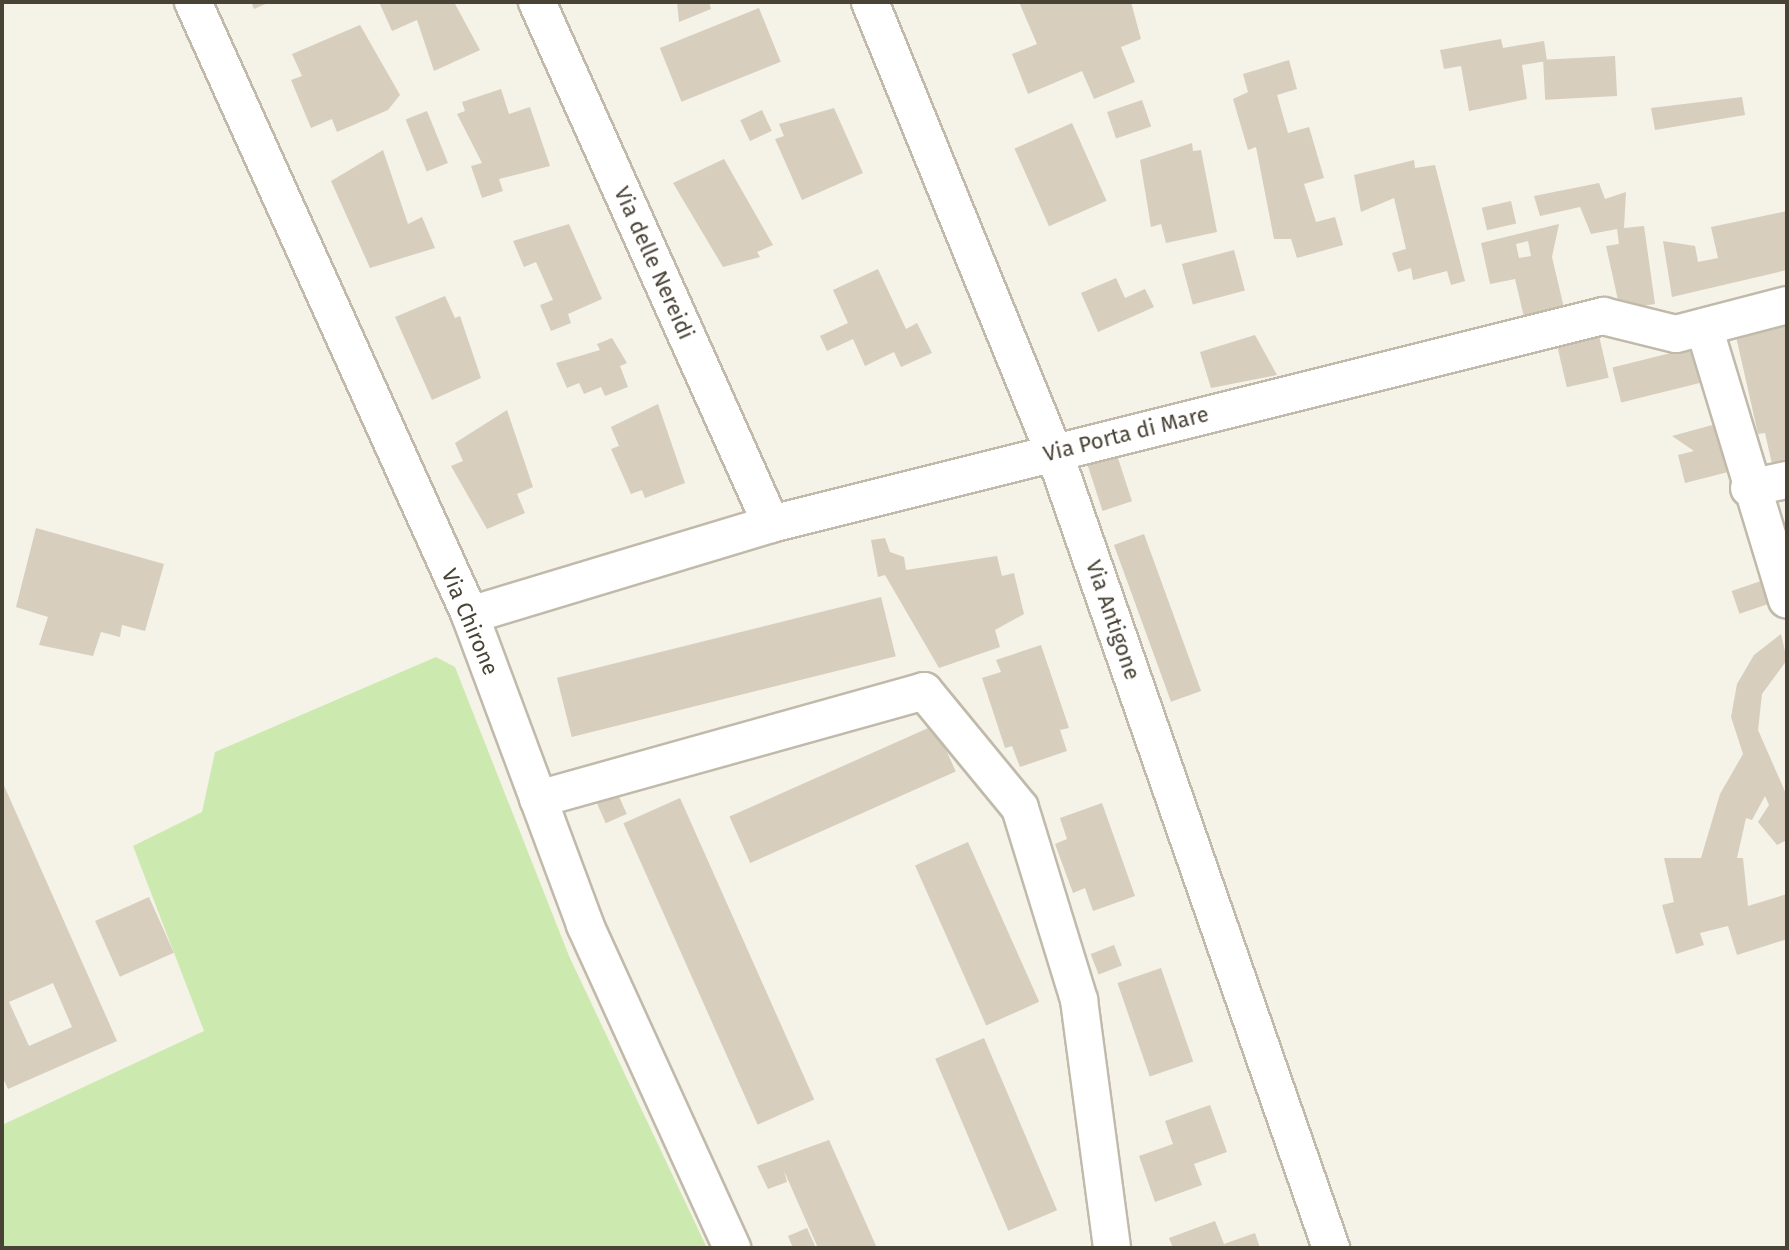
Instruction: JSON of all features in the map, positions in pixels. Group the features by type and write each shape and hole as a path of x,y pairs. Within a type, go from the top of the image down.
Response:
{"street":[{"name":"Via Chirone","path":"193,2 470,615 591,939 732,1248"},
{"name":"Via delle Nereidi","path":"537,2 771,524"},
{"name":"Via Antigone","path":"870,2 1054,452 1331,1248"},
{"name":"Via Porta di Mare","path":"470,615 771,524 1603,316 1676,334 1787,305"},
{"path":"1704,327 1749,488 1787,600"},
{"path":"1749,488 1787,480"},
{"path":"538,799 924,691 1020,808 1079,1000 1112,1248"}],"green space":[{"path":"436,657 455,667 569,956 707,1248 2,1248 2,1125 204,1031 133,846 202,812 215,752"}],"building":[{"path":"251,2 270,2 254,9"},
{"path":"379,2 454,2 480,50 434,71 417,20 392,31"},
{"path":"677,2 709,2 711,9 679,22"},
{"path":"1019,2 1131,2 1141,39 1121,47 1135,82 1094,99 1082,71 1028,94 1012,54 1037,44"},
{"path":"759,8 781,62 682,102 660,48"},
{"path":"360,25 400,95 388,110 337,132 332,119 311,128 291,80 302,76 292,54"},
{"path":"1501,39 1503,48 1544,41 1547,61 1522,65 1527,99 1469,111 1461,66 1444,69 1440,50"},
{"path":"1615,56 1617,96 1545,100 1543,60"},
{"path":"1289,60 1297,89 1277,95 1288,133 1309,127 1324,178 1304,184 1316,222 1335,217 1343,245 1297,258 1291,239 1274,239 1256,147 1248,150 1233,99 1248,92 1243,74"},
{"path":"501,89 509,114 530,107 550,166 499,179 503,191 482,198 471,166 482,163 457,114 465,111 462,102"},
{"path":"1742,97 1745,115 1655,130 1651,108"},
{"path":"1142,100 1151,126 1116,139 1107,112"},
{"path":"834,108 863,173 802,200 775,139 784,136 779,124"},
{"path":"762,110 772,131 750,141 740,120"},
{"path":"427,111 448,163 427,172 406,120"},
{"path":"1072,123 1107,201 1049,226 1014,149"},
{"path":"1192,143 1193,151 1201,150 1217,232 1166,243 1161,224 1151,227 1140,160"},
{"path":"383,150 408,224 422,217 435,248 370,268 331,181"},
{"path":"724,159 773,245 757,252 760,257 723,267 673,183"},
{"path":"1414,160 1415,168 1435,165 1465,281 1451,285 1447,271 1413,280 1411,268 1398,272 1392,253 1406,249 1394,198 1361,212 1354,175"},
{"path":"1599,183 1605,199 1626,192 1624,228 1644,226 1655,304 1620,309 1606,246 1619,244 1617,229 1591,234 1580,207 1540,216 1534,196"},
{"path":"1511,201 1516,223 1487,230 1482,208"},
{"path":"1787,211 1787,270 1672,297 1663,241 1695,246 1698,262 1718,258 1711,227"},
{"path":"569,224 602,299 568,314 571,323 551,331 540,305 553,300 536,262 524,267 513,241"},
{"path":"1559,224 1552,257 1564,308 1524,317 1515,279 1490,284 1481,243","holes":["1528,241 1531,256 1519,258 1516,244"]},
{"path":"1234,250 1245,291 1193,305 1182,264"},
{"path":"878,269 906,329 917,323 932,353 901,367 894,352 865,366 853,339 827,351 820,336 848,323 833,290"},
{"path":"1116,278 1125,298 1145,289 1154,307 1098,332 1081,293"},
{"path":"445,296 455,318 460,316 481,378 432,400 395,317"},
{"path":"1787,320 1787,461 1772,464 1765,433 1758,434 1735,332"},
{"path":"1597,327 1609,378 1567,387 1555,337"},
{"path":"1255,335 1277,375 1211,388 1200,352"},
{"path":"612,338 627,363 620,366 628,387 605,396 601,387 584,394 579,383 567,388 556,363 600,350 597,344"},
{"path":"1691,348 1700,383 1621,403 1612,368"},
{"path":"658,404 685,483 645,498 642,490 631,494 611,449 619,446 611,427"},
{"path":"507,410 533,487 517,494 525,513 487,529 451,466 463,461 455,443"},
{"path":"1716,424 1728,472 1685,483 1678,455 1694,451 1672,436"},
{"path":"1115,449 1132,501 1103,511 1086,459"},
{"path":"36,528 164,564 145,631 122,625 120,637 101,632 93,656 39,645 48,617 16,607"},
{"path":"1144,534 1201,691 1171,702 1114,545"},
{"path":"885,538 890,552 904,557 906,570 997,556 1002,576 1014,573 1024,614 995,630 1000,647 939,668 885,575 878,577 871,540"},
{"path":"1761,581 1769,604 1740,614 1732,591"},
{"path":"881,597 896,656 572,737 557,678"},
{"path":"1781,634 1787,660 1762,694 1758,730 1787,796 1787,840 1777,845 1758,822 1769,805 1765,796 1752,820 1746,818 1737,858 1743,858 1748,906 1787,894 1787,939 1737,955 1728,926 1700,933 1704,945 1676,954 1662,905 1674,902 1664,858 1701,858 1720,794 1743,754 1731,717 1737,684 1754,655"},
{"path":"1041,645 1069,728 1060,730 1067,751 1020,767 1012,746 1005,748 982,678 1001,672 996,660"},
{"path":"935,725 956,772 750,863 729,817"},
{"path":"2,781 117,1041 8,1089 2,1076","holes":["53,983 72,1027 29,1046 9,1002"]},
{"path":"617,792 627,814 606,823 596,801"},
{"path":"680,798 814,1099 758,1125 623,823"},
{"path":"1102,803 1135,896 1093,911 1085,888 1073,893 1055,844 1067,839 1060,818"},
{"path":"968,842 1039,1002 986,1025 915,866"},
{"path":"149,897 174,953 120,977 95,921"},
{"path":"1114,945 1122,966 1099,974 1091,954"},
{"path":"1161,968 1193,1062 1150,1077 1118,983"},
{"path":"984,1038 1057,1210 1008,1231 935,1059"},
{"path":"1210,1105 1227,1152 1194,1164 1202,1185 1155,1202 1139,1156 1173,1144 1165,1121"},
{"path":"829,1140 877,1248 818,1248 784,1171 787,1182 768,1189 757,1166"},
{"path":"1215,1221 1224,1244 1255,1233 1260,1248 1173,1248 1169,1238"},
{"path":"807,1228 816,1248 793,1248 788,1236"}]}
